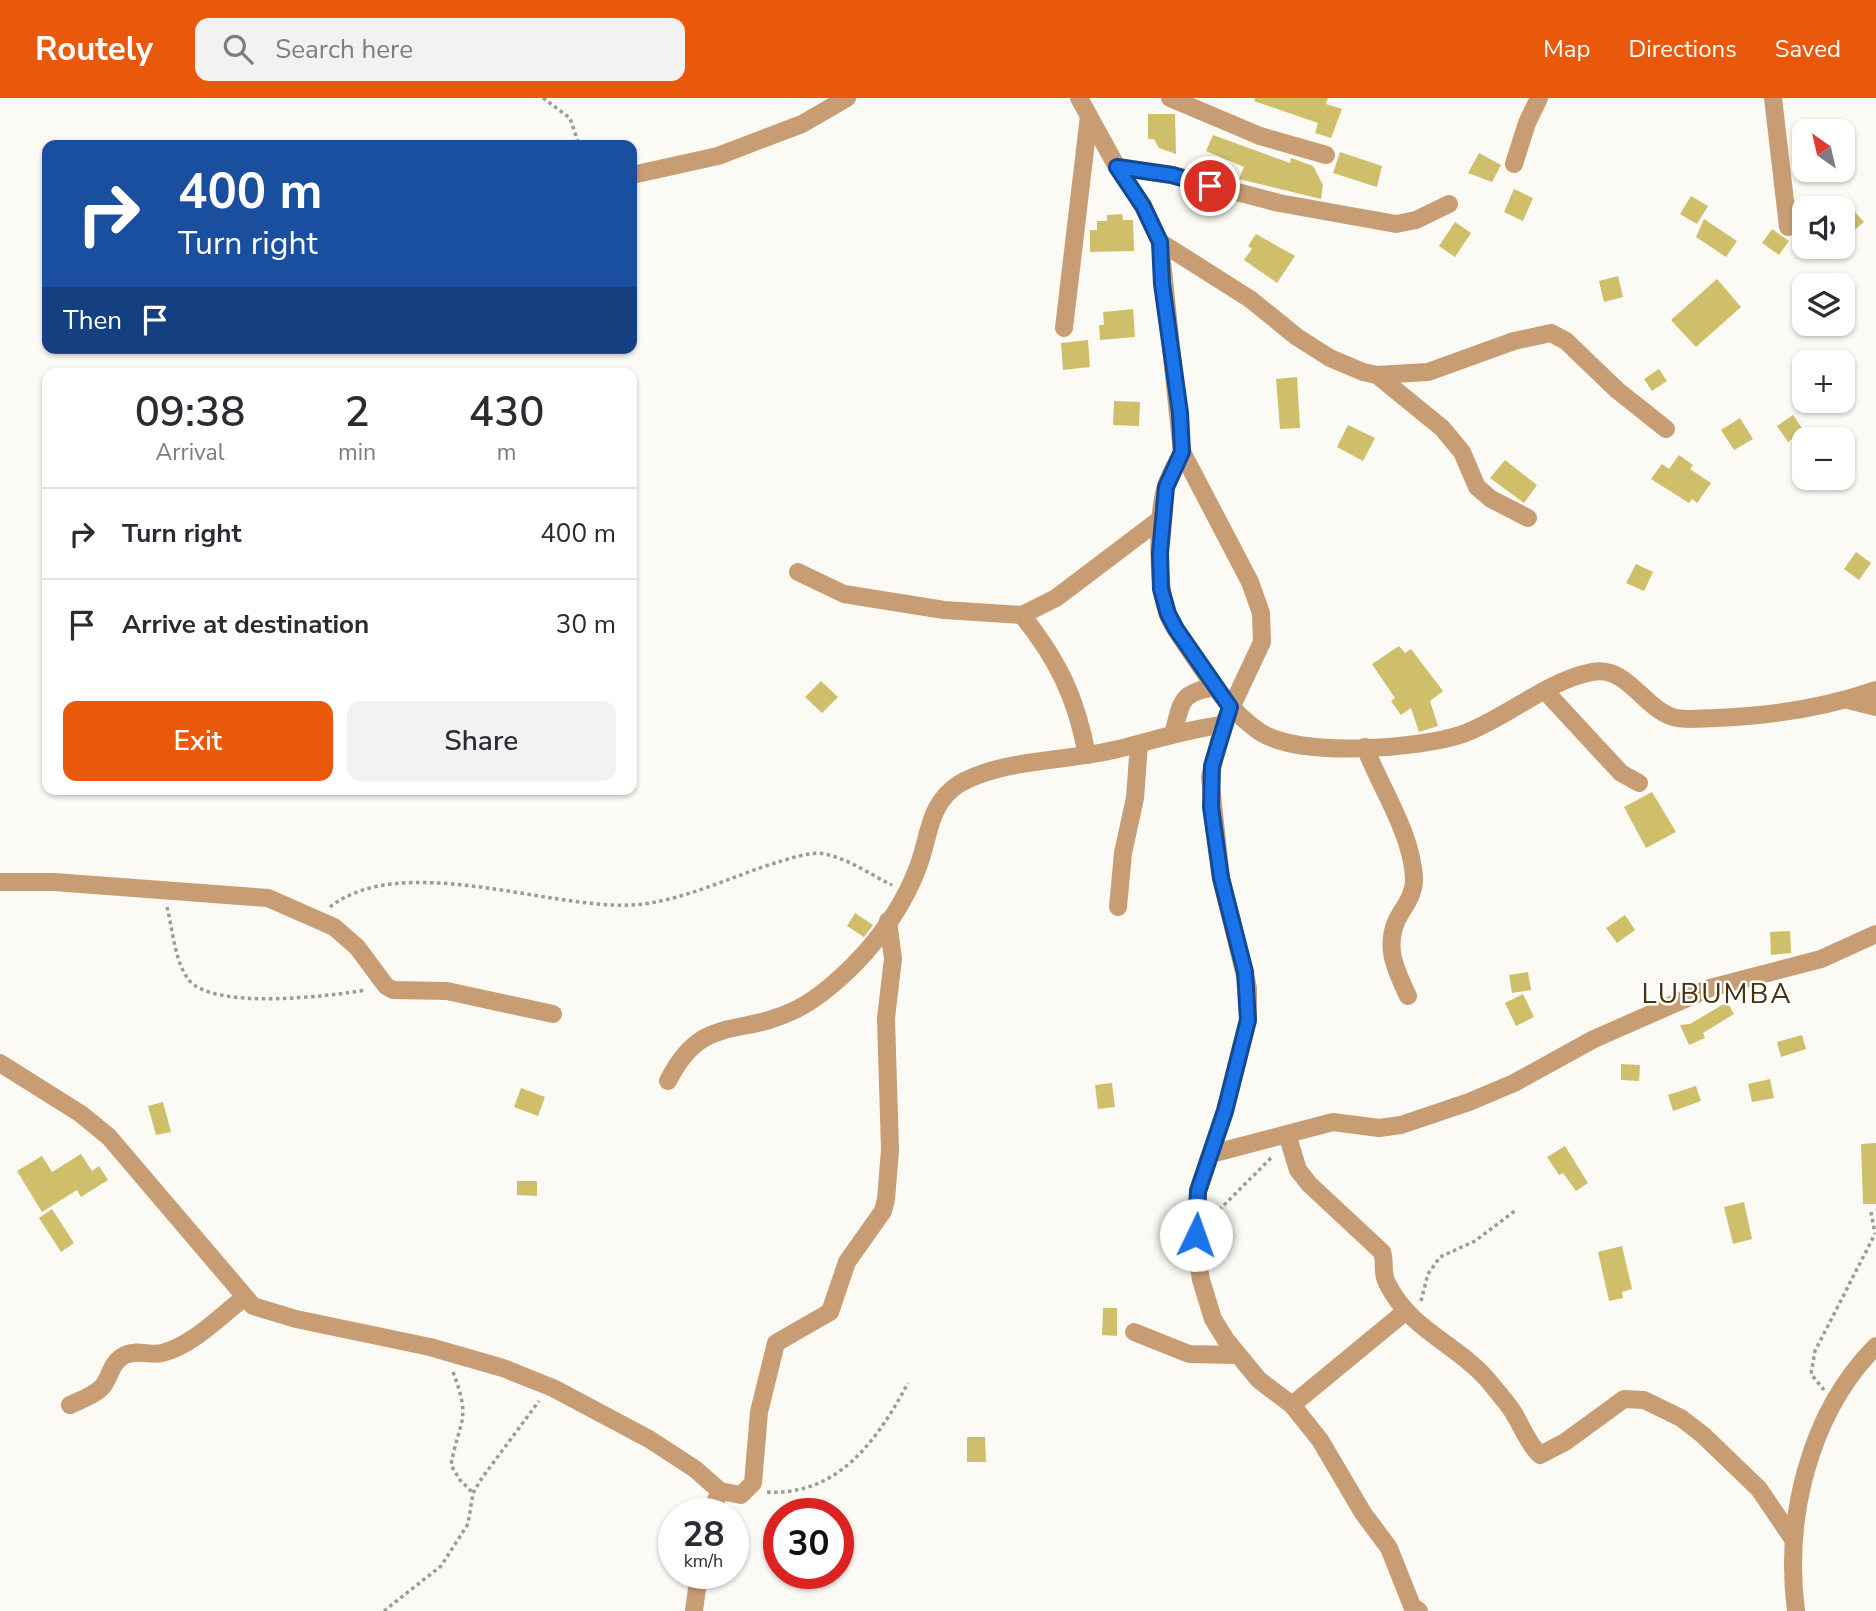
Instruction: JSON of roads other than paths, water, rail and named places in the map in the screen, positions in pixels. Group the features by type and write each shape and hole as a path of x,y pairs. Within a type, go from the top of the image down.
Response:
{"street":[{"path":"637,174 718,156 802,124 847,98"},
{"path":"1079,98 1117,167 1143,206 1160,242 1182,452 1250,582 1261,613 1262,642 1230,707 1212,766 1211,807 1221,878 1242,956 1248,989 1248,1020 1225,1111 1198,1191 1196,1235 1201,1280 1213,1319 1237,1355 1259,1380 1292,1405 1320,1440 1363,1513 1389,1548 1412,1606 1419,1611"},
{"path":"1170,98 1260,136 1326,155"},
{"path":"1514,164 1527,123 1539,98"},
{"path":"1773,98 1788,227"},
{"path":"1064,328 1089,116"},
{"path":"1117,167 1172,175 1279,203 1396,224 1416,220 1449,204"},
{"path":"1160,242 1250,299 1297,337 1330,358 1377,375 1442,428 1462,452 1477,487 1491,499 1528,518"},
{"path":"1377,375 1428,372 1514,341 1551,333 1566,341 1618,390 1666,429"},
{"path":"1182,452 1166,487 1163,517 1161,589 1168,614 1230,707 1267,736 1318,747 1365,747 1428,742 1464,734 1546,692 1593,672 1610,673 1628,682 1651,705 1673,717 1697,719 1779,714 1848,700 1876,690"},
{"path":"798,572 844,594 944,610 1021,615 1056,598 1163,517"},
{"path":"1021,615 1050,649 1063,672 1087,755"},
{"path":"1173,734 1182,701 1194,691 1215,687"},
{"path":"1546,692 1621,773 1639,783"},
{"path":"1848,700 1876,707"},
{"path":"668,1081 687,1048 701,1038 797,1009 865,953 888,921 920,864 932,816 940,801 958,785 1003,769 1087,755 1223,725"},
{"path":"1118,907 1123,853 1135,798 1139,744"},
{"path":"1365,747 1411,856 1415,880 1412,896 1395,922 1390,954 1408,996"},
{"path":"0,882 54,883 268,898 317,917 357,947 386,986 401,991 447,990 553,1014"},
{"path":"0,1063 81,1114 109,1137 244,1298 262,1311 445,1351 503,1368 553,1388 649,1439 695,1469 720,1492 741,1495 748,1491 756,1476 759,1412 776,1343 830,1312 847,1262 883,1211 890,1150 886,1018 893,960 888,921"},
{"path":"1211,1154 1289,1138 1332,1122 1379,1128 1401,1125 1469,1102 1660,1008 1710,988 1821,959 1871,942"},
{"path":"1289,1138 1298,1170 1309,1184 1382,1252 1382,1272 1411,1317 1485,1377 1511,1409 1540,1455 1565,1442 1624,1399 1644,1400 1681,1418 1703,1435 1759,1489 1794,1539"},
{"path":"70,1405 102,1387 115,1362 125,1355 143,1351 160,1354 172,1349 211,1324 244,1298"},
{"path":"1292,1405 1411,1317"},
{"path":"1135,1332 1189,1353 1237,1355"},
{"path":"1796,1611 1794,1539 1810,1461 1822,1423 1843,1386 1876,1346"},
{"path":"717,1498 720,1492"},
{"path":"694,1611 697,1589"}],"district":[{"name":"LUBUMBA","path":"1717,993"}]}
